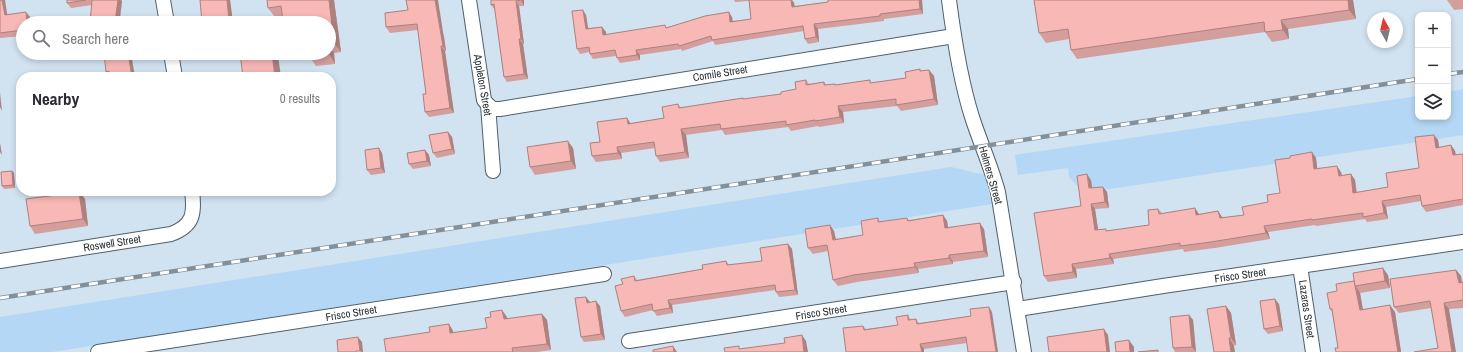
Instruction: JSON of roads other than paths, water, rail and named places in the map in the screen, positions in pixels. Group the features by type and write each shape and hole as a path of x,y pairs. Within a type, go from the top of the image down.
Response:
{"street":[{"path":"164,0 166,16"},
{"name":"Appleton Street","path":"469,0 484,100 488,105 493,171"},
{"name":"Helmers Street","path":"948,0 963,80 972,117 992,171 998,192 1014,282 1024,352"},
{"name":"Comile Street","path":"488,105 493,109 500,109 954,36"},
{"path":"172,60 174,72"},
{"name":"Roswell Street","path":"0,261 171,234 182,230 191,221 193,212 192,196"},
{"name":"Frisco Street","path":"1018,309 1463,242"},
{"name":"Lazaras Street","path":"1300,266 1313,352"},
{"name":"Frisco Street","path":"98,352 148,348 604,274"},
{"name":"Frisco Street","path":"629,341 1014,282"}],"railway":[{"path":"1451,74 1463,72"},
{"path":"0,298 1415,79"}]}
